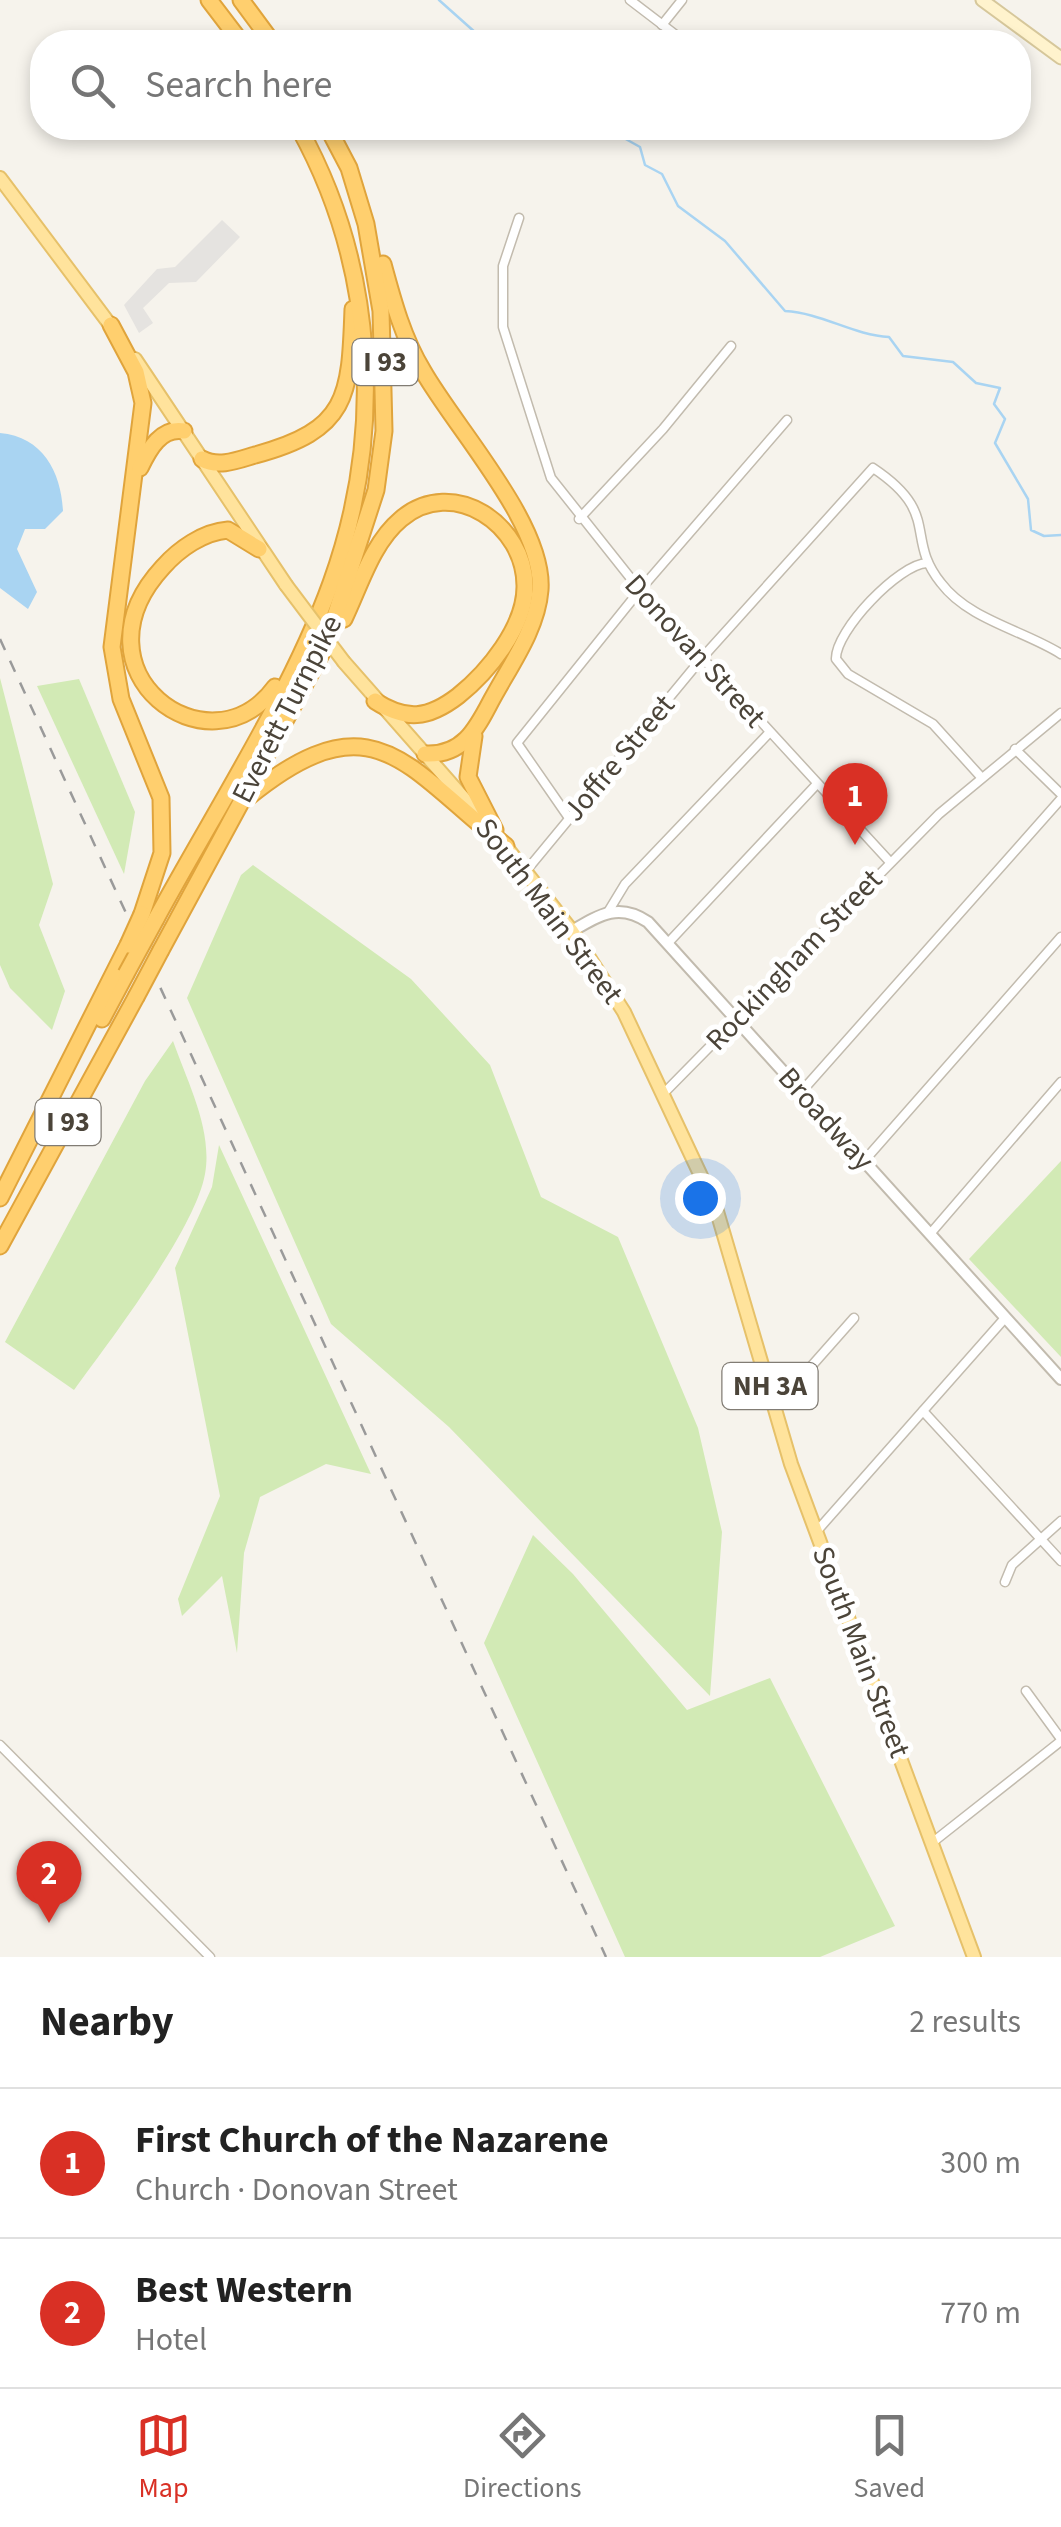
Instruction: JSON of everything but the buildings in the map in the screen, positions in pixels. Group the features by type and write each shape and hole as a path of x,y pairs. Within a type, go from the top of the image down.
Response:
{"highway":[{"path":"208,0 232,30"},
{"path":"241,0 263,30"},
{"name":"Everett Turnpike","path":"0,1207 126,974 149,917 314,624 346,534 366,416 362,325 336,212 304,140"},
{"name":"Everett Turnpike","path":"0,1246 325,647 370,519 384,432 384,352 374,257 349,168 334,140"},
{"path":"349,168 375,232 409,345 531,536 538,555 540,594 535,613 478,726 469,752 468,777 482,810 506,846"},
{"path":"202,460 222,464 288,445 317,432 334,413 348,374 353,310 350,260"},
{"path":"0,1198 128,945 149,917 162,853 160,798 121,699 112,647 143,416 142,388 110,325"},
{"path":"133,485 160,438 174,430 184,431"},
{"path":"325,647 343,621 382,542 408,514 426,505 454,504 478,510 502,526 521,561 525,587 515,624 494,658 456,697 428,713 404,717 375,701"},
{"path":"260,549 239,533 221,530 188,546 161,569 139,600 130,628 132,657 146,687 163,704 188,716 212,720 234,716 272,692 314,624"},
{"path":"425,754 456,748 478,726"},
{"path":"239,805 303,760 331,750 370,750 403,759 428,776 506,846"}],"main road":[{"path":"982,0 1023,30"},
{"path":"1031,36 1061,58"},
{"name":"South Main Street","path":"0,178 110,325 286,585 375,701 526,871 572,931 624,1012 716,1208 815,1532 974,1957"}],"street":[{"path":"630,0 669,30"},
{"path":"662,25 682,0"},
{"name":"Donovan Street","path":"519,218 503,266 502,328 552,478 580,519 640,590 890,862"},
{"path":"580,519 663,429 731,346"},
{"path":"569,818 517,744 640,590 787,420"},
{"name":"Joffre Street","path":"526,871 702,658 873,468 905,493 917,509 927,562"},
{"path":"981,777 933,724 848,674 836,660 840,640 898,573 927,562 959,601 1061,654"},
{"name":"Rockingham Street","path":"664,1092 890,862 981,777 1061,713"},
{"path":"572,931 608,912 625,884 770,733"},
{"path":"802,1092 1061,796 1015,750"},
{"path":"668,944 816,784"},
{"name":"Broadway","path":"608,912 620,910 639,916 668,944 1061,1379"},
{"path":"864,1161 1061,937"},
{"path":"930,1234 1061,1082"},
{"path":"769,1384 808,1370 854,1318"},
{"path":"815,1532 1004,1318"},
{"path":"924,1412 1061,1561"},
{"path":"1005,1582 1012,1564 1061,1521"},
{"path":"933,1842 1061,1740 1026,1691"},
{"path":"0,1745 210,1957"}],"green space":[{"path":"0,678 53,884 39,925 65,991 52,1030 10,988 0,965"},
{"path":"79,679 135,812 124,874 37,686"},
{"path":"253,865 411,979 490,1065 541,1197 618,1237 698,1428 722,1532 710,1696 449,1427 331,1324 187,998 241,875"},
{"path":"173,1041 202,1123 205,1174 198,1197 168,1254 74,1390 5,1342 145,1081"},
{"path":"219,1145 371,1474 326,1464 260,1497 244,1553 237,1653 222,1576 182,1616 178,1599 220,1496 175,1268 212,1187"},
{"path":"1061,1161 1061,1357 969,1259"},
{"path":"533,1535 573,1574 687,1710 770,1678 895,1926 820,1957 625,1957 484,1643"}],"shaded area":[{"path":"222,220 240,237 196,282 169,283 143,308 153,323 139,333 124,305 157,269 175,267"}],"water":[{"path":"0,433 28,441 38,449 54,470 61,497 63,511 45,529 25,529 17,549 37,592 28,609 0,588"}],"waterway":[{"path":"439,0 473,30"},
{"path":"627,140 640,147 645,165 662,174 678,206 725,241 785,311 889,337 903,356 953,362 976,383 1000,388 994,404 1005,419 995,443 1028,499 1031,530 1044,536 1061,535"}],"railway":[{"path":"0,639 606,1957"}],"place":[{"name":"First Church of the Nazarene","path":"855,845"},
{"name":"Best Western","path":"49,1923"}]}
